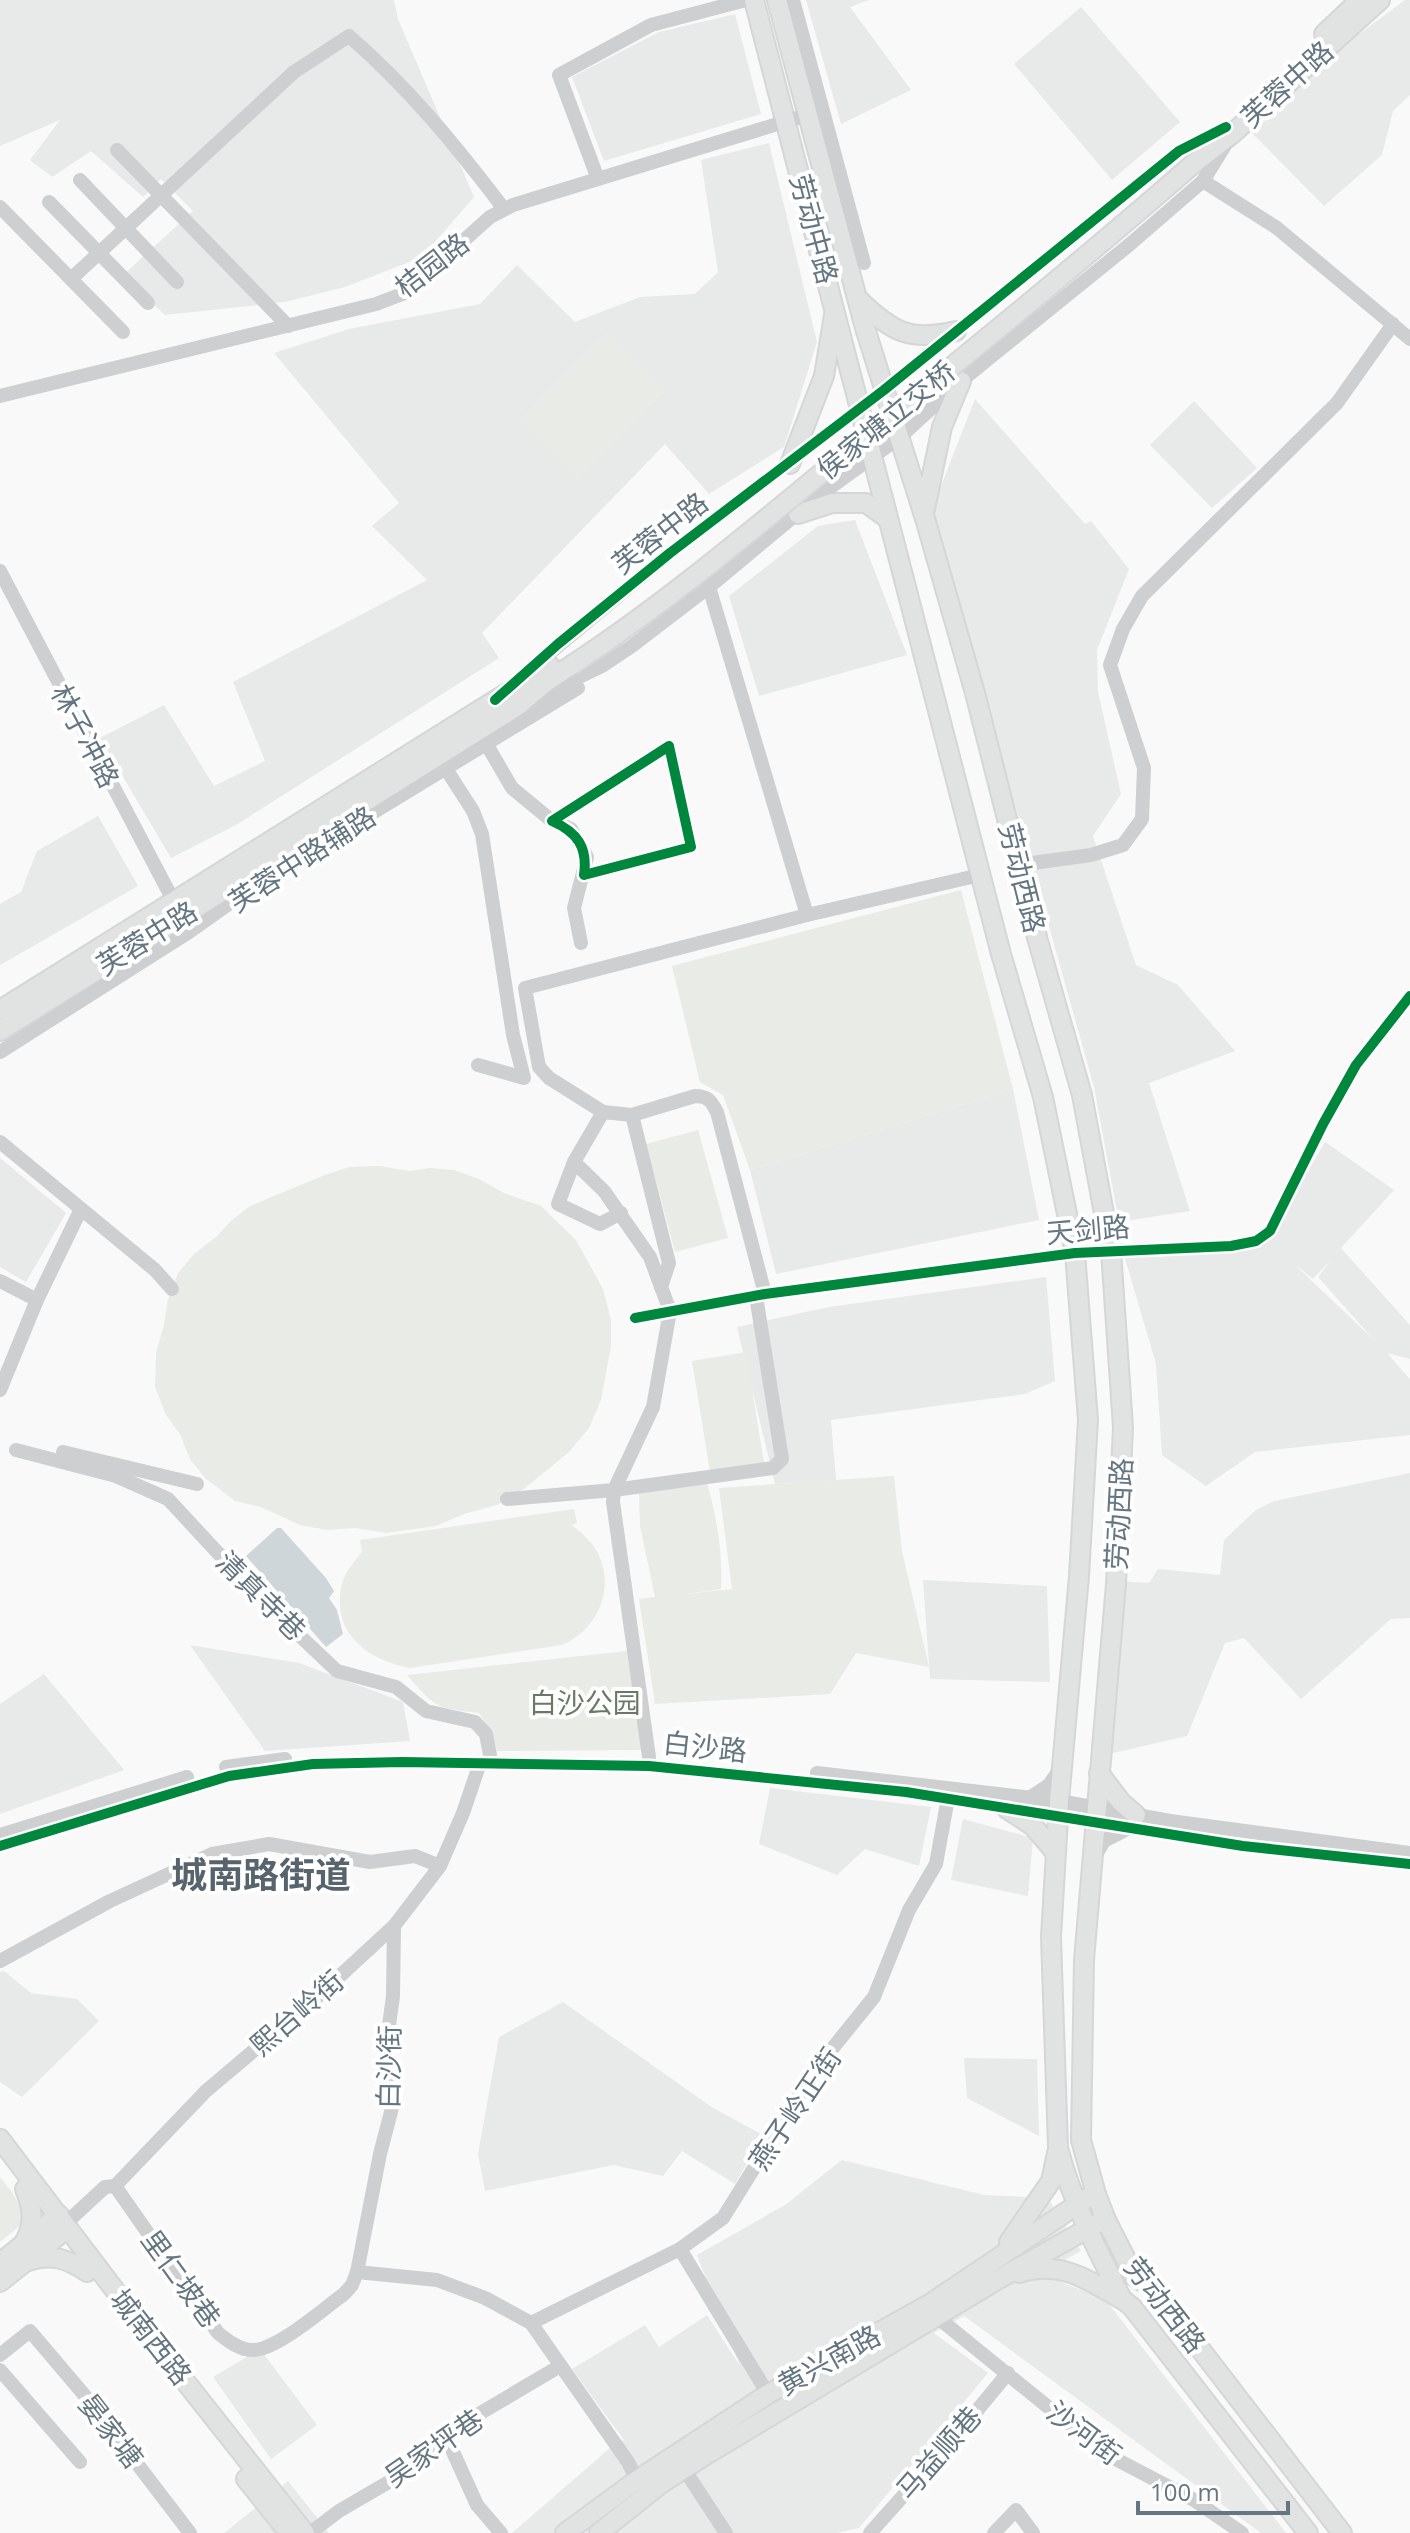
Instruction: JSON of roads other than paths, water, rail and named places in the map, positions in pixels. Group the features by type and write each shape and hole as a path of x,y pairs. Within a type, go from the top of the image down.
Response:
{"main road":[{"name":"劳动中路","path":"754,0 873,459"},
{"name":"劳动中路","path":"777,0 857,298 900,437"},
{"name":"芙蓉中路","path":"1229,131 1360,0"},
{"name":"芙蓉中路","path":"1229,131 1380,0"},
{"name":"侯家塘立交桥","path":"569,660 1188,160 1229,131"},
{"path":"857,298 897,331 920,337 956,331"},
{"path":"790,464 824,376 835,308"},
{"path":"924,516 942,427 961,381"},
{"name":"劳动西路","path":"900,437 975,693 1018,865 1082,1095 1111,1251 1123,1427 1116,1584 1084,1960 1081,2140 1106,2220 1135,2277 1154,2289 1342,2533"},
{"name":"劳动西路","path":"873,459 980,875 1043,1097 1075,1253 1088,1420 1051,1937 1058,2148 1086,2227 1122,2299 1132,2307 1308,2533"},
{"path":"798,514 832,503 866,503 887,518"},
{"path":"495,700 569,660"},
{"path":"516,707 569,660"},
{"name":"芙蓉中路","path":"0,1010 495,700"},
{"name":"芙蓉中路","path":"0,1031 516,707"},
{"path":"1099,1773 1132,1822"},
{"path":"1007,1809 1033,1826 1056,1853"},
{"name":"城南西路","path":"0,2139 60,2225 307,2533"},
{"path":"994,2271 1051,2181 1058,2148"},
{"name":"城南西路","path":"0,2157 25,2189 60,2225 87,2272 289,2533"},
{"path":"25,2189 33,2213 25,2252"},
{"name":"黄兴南路","path":"565,2533 637,2480 679,2462 937,2317 1076,2203 1096,2194"},
{"name":"黄兴南路","path":"599,2533 679,2462 768,2394 931,2303 1106,2220"},
{"path":"0,2282 25,2252 60,2225"},
{"path":"0,2263 25,2252 61,2258 87,2272"},
{"path":"994,2271 1039,2267 1070,2273 1122,2299"}],"street":[{"path":"598,179 559,75 651,25 746,0"},
{"path":"793,0 864,263"},
{"path":"71,279 294,72 349,36 388,69 447,134 504,209"},
{"name":"桔园路","path":"0,396 376,304 405,293 490,217 504,209 807,115"},
{"name":"芙蓉中路","path":"516,707 602,666 709,587 817,497 873,459 961,381 1203,181 1229,131"},
{"name":"芙蓉中路","path":"495,700 670,553 884,390 1179,151 1229,131"},
{"path":"117,150 288,326"},
{"path":"80,180 177,282"},
{"path":"1203,181 1277,228 1410,339"},
{"path":"49,202 148,303"},
{"path":"0,207 123,332"},
{"path":"1018,865 1091,855 1123,845 1142,819 1144,768 1110,665 1123,629 1142,596 1337,403 1393,324"},
{"name":"林子冲路","path":"0,571 173,900"},
{"path":"709,587 807,915"},
{"name":"芙蓉中路辅路","path":"0,1052 189,932 267,877 579,687 602,666"},
{"path":"487,745 512,788 552,821 571,829 587,857 574,908 581,943"},
{"path":"552,821 669,746 691,847 584,875"},
{"path":"446,769 473,811 482,834 513,1035 524,1078 478,1065"},
{"path":"507,1499 705,1479 773,1468 782,1459 760,1295 717,1112 711,1101 704,1096 695,1096 632,1115 603,1112 549,1078 539,1067 525,988 807,915 980,875"},
{"name":"天剑路","path":"635,1318 760,1295 1075,1253 1231,1246 1256,1241 1270,1231 1356,1065 1410,996"},
{"path":"603,1112 574,1162 558,1204 600,1224 621,1213"},
{"path":"632,1115 669,1263 661,1287"},
{"path":"0,1142 155,1270 172,1289"},
{"path":"574,1162 604,1191 650,1257 670,1311 653,1407 614,1490 613,1502 649,1757"},
{"path":"0,1390 37,1300 81,1209"},
{"path":"0,1281 37,1300"},
{"path":"0,1445 16,1450 55,1450 197,1484"},
{"name":"清真寺巷","path":"16,1450 116,1476 168,1499 337,1671 396,1687 426,1711 475,1722 486,1734 485,1759"},
{"name":"白沙路","path":"0,1835 196,1775 260,1761 404,1753 649,1766 948,1798 1007,1809 1059,1809"},
{"name":"白沙路","path":"0,1846 229,1776 313,1764 649,1757 910,1782 1029,1798 1059,1809 1132,1822 1410,1853"},
{"name":"熙台岭街","path":"60,2225 105,2187 115,2186 206,2091 316,1998 394,1926 440,1866 485,1759"},
{"path":"1029,1798 1049,1785 1062,1766"},
{"name":"燕子岭正街","path":"531,2323 680,2249 723,2218 815,2070 874,1997 909,1910 936,1864 948,1798"},
{"path":"1091,1863 1104,1841 1132,1822"},
{"name":"白沙路","path":"1132,1822 1243,1846 1410,1864"},
{"path":"0,1961 110,1901 212,1854 269,1844 370,1862 415,1856 440,1866"},
{"name":"白沙街","path":"357,2272 392,2108 385,2055 393,1996 394,1926"},
{"name":"里仁坡巷","path":"115,2186 218,2333 232,2344 251,2350 269,2347 344,2294 357,2272"},
{"path":"680,2249 768,2394"},
{"path":"357,2272 437,2280 485,2298 531,2323 628,2462 637,2480"},
{"name":"沙河街","path":"937,2317 1106,2454 1194,2500 1242,2533"},
{"name":"晏家塘","path":"0,2355 30,2331 94,2407 190,2533"},
{"name":"吴家坪巷","path":"307,2533 349,2504 411,2469 445,2434 560,2366"},
{"path":"0,2370 80,2462"},
{"name":"马益顺巷","path":"870,2533 1008,2373"},
{"path":"445,2434 477,2505 501,2533"},
{"path":"679,2462 726,2533"},
{"path":"994,2533 1016,2510 1033,2533"}],"district":[{"name":"城南路街道","path":"261,1875"}],"park label":[{"name":"白沙公园","path":"585,1703"}]}
